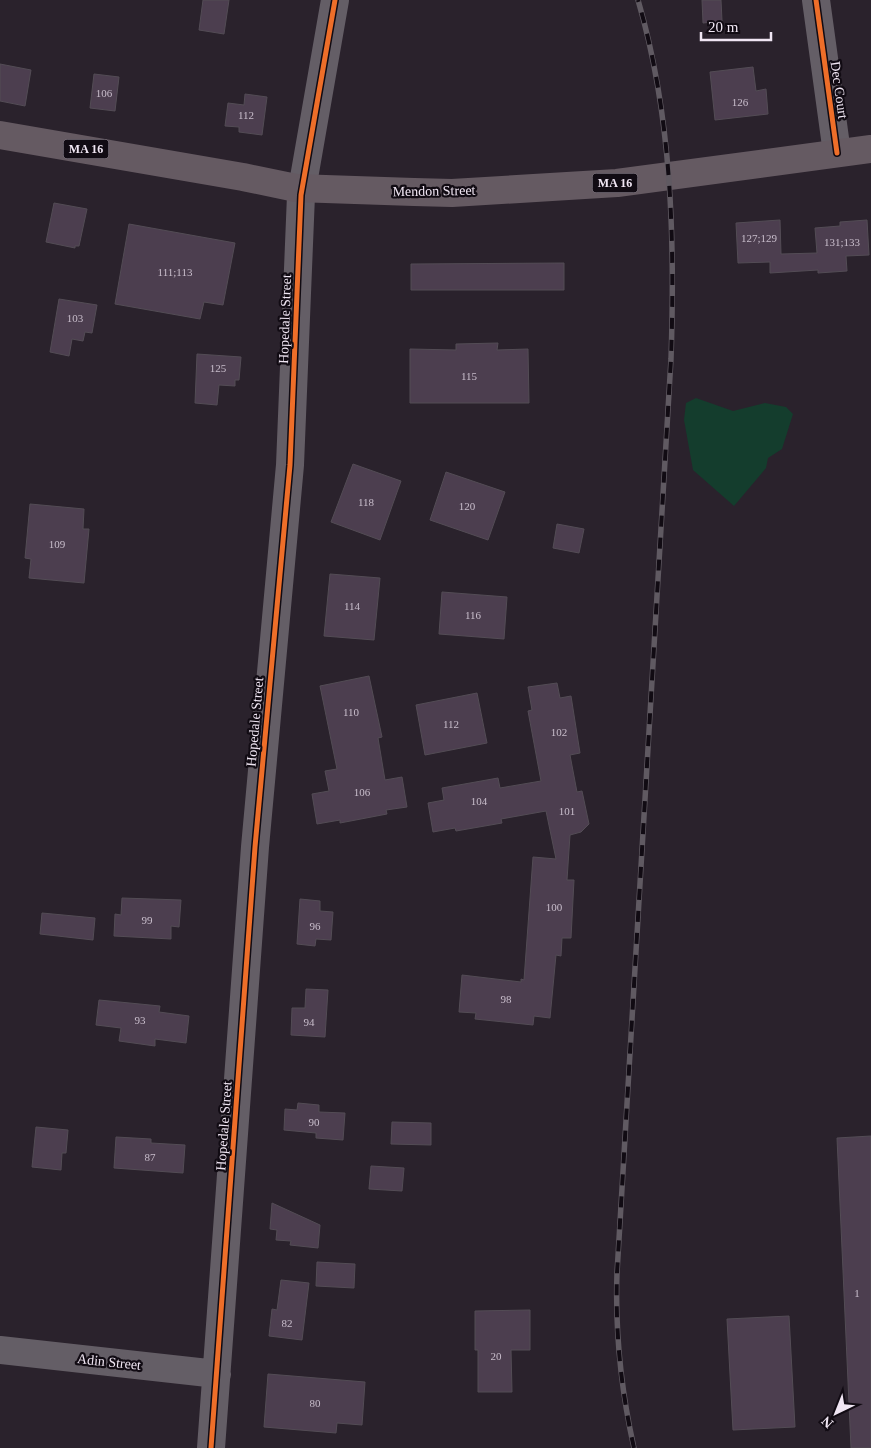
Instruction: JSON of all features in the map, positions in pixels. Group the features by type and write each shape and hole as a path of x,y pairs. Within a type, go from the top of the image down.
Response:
{"main road":[{"name":"Mendon Street","path":"0,135 302,188 452,192 617,182 871,149"}],"street":[{"name":"Hopedale Street","path":"211,1448 255,847 290,465 302,188 335,0"},
{"name":"Dec Court","path":"816,0 836,153"},
{"name":"Adin Street","path":"0,1350 217,1374"}],"green space":[{"path":"696,398 733,411 765,403 786,407 793,414 782,449 768,458 766,468 734,506 693,470 684,420 686,403"}],"building":[{"path":"203,0 229,0 224,34 199,30"},
{"path":"702,0 721,0 722,21 703,23"},
{"path":"0,64 31,70 25,106 0,101"},
{"path":"753,67 756,91 766,89 768,114 715,120 710,72"},
{"path":"94,74 119,77 115,111 90,108"},
{"path":"245,94 267,97 262,135 239,132 239,127 225,126 228,103 244,105"},
{"path":"54,203 87,209 79,246 75,246 75,248 46,242"},
{"path":"780,220 781,254 817,253 815,228 840,226 840,222 867,220 869,255 846,256 847,271 818,273 818,270 770,273 770,262 738,263 736,223"},
{"path":"129,224 235,243 223,305 204,302 200,319 115,304"},
{"path":"564,263 564,290 411,290 411,264"},
{"path":"59,299 97,305 92,333 85,332 83,341 72,339 69,356 50,352"},
{"path":"498,343 497,350 528,349 529,403 410,403 410,349 456,350 456,344"},
{"path":"197,354 241,357 239,380 235,380 235,386 219,385 217,405 195,403"},
{"path":"353,464 401,481 380,540 331,522"},
{"path":"446,472 505,492 488,540 430,520"},
{"path":"30,504 84,509 83,529 89,529 84,583 29,578 31,559 25,558"},
{"path":"557,524 584,529 579,553 553,548"},
{"path":"330,574 380,578 374,640 324,636"},
{"path":"442,592 507,597 504,639 439,634"},
{"path":"369,676 382,737 378,738 385,780 402,777 407,807 386,810 387,814 340,823 340,820 317,824 312,794 329,791 325,771 337,769 320,686"},
{"path":"557,683 560,698 571,696 580,753 570,755 577,792 582,791 589,824 581,832 570,835 567,880 574,880 571,938 562,938 561,956 556,955 550,1018 534,1016 533,1025 475,1019 476,1013 459,1012 462,975 521,982 521,979 524,980 533,857 556,859 546,811 501,819 502,823 456,831 455,828 433,832 428,803 444,800 442,788 498,778 500,788 541,781 528,711 532,710 528,687"},
{"path":"477,693 487,743 425,755 416,705"},
{"path":"122,898 181,900 179,927 171,926 171,939 114,936 115,914 121,915"},
{"path":"300,899 320,901 320,911 333,912 331,940 316,939 315,946 297,944"},
{"path":"42,913 95,918 93,940 40,934"},
{"path":"306,989 328,990 325,1037 291,1035 292,1008 305,1008"},
{"path":"99,1000 160,1006 159,1012 189,1016 186,1043 155,1039 155,1046 119,1041 121,1028 96,1025"},
{"path":"298,1103 319,1105 319,1112 345,1113 343,1140 316,1138 316,1133 284,1130 285,1109 297,1110"},
{"path":"392,1122 431,1123 431,1145 391,1144"},
{"path":"36,1127 68,1130 66,1153 62,1153 61,1170 32,1167"},
{"path":"871,1136 871,1448 851,1448 837,1138"},
{"path":"116,1137 151,1139 151,1143 185,1145 183,1173 114,1168"},
{"path":"371,1166 404,1168 402,1191 369,1189"},
{"path":"272,1203 320,1225 318,1248 290,1245 291,1241 276,1240 277,1230 270,1229"},
{"path":"317,1262 355,1264 354,1288 316,1286"},
{"path":"281,1280 309,1283 302,1340 269,1336 272,1309 277,1310"},
{"path":"530,1310 530,1350 511,1350 512,1392 478,1392 478,1350 475,1350 475,1311"},
{"path":"789,1316 795,1427 733,1430 727,1319"},
{"path":"268,1374 365,1382 362,1425 337,1423 336,1433 264,1427"}],"railway":[{"path":"634,1448 620,1361 617,1273 671,359 672,314 669,178 658,88 638,0"}],"cycle path":[{"path":"211,1448 255,847 290,465 301,195 335,0"},
{"path":"816,0 837,153"}]}
